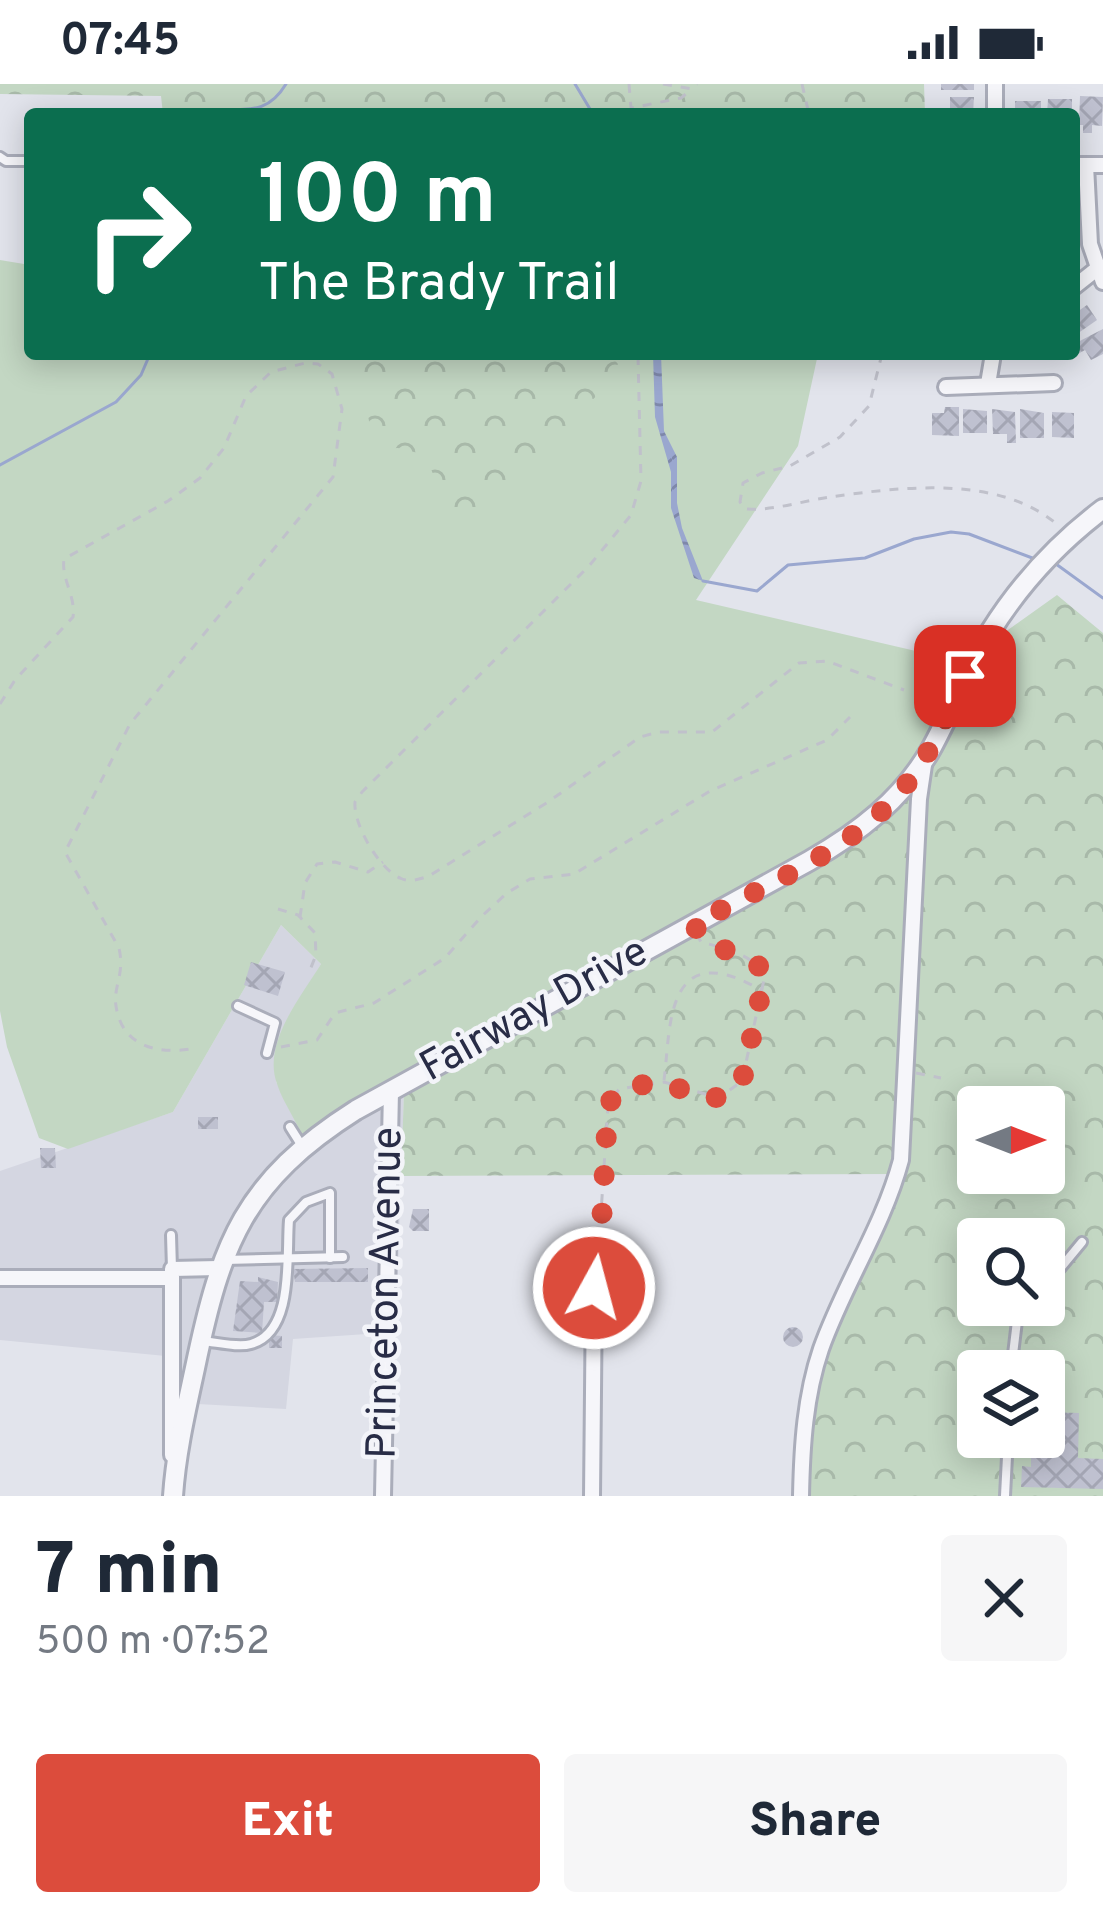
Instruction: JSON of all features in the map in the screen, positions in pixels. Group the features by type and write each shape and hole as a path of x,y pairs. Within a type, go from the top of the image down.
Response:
{"street":[{"path":"1101,275 1090,244 1080,165 1103,165"},
{"path":"988,384 992,360"},
{"path":"946,387 1054,383"},
{"name":"Fairway Drive","path":"172,1496 200,1341 220,1264 257,1198 303,1147 391,1090 695,929 850,837 887,806 931,749 992,628 1024,586 1069,537 1103,509"},
{"path":"801,1496 804,1433 814,1376 830,1326 894,1187 905,1133 919,799 931,749"},
{"name":"Princeton Avenue","path":"383,1496 391,1090"},
{"path":"0,1278 172,1274 220,1264"},
{"path":"172,1274 166,1297 172,1496"},
{"path":"592,1496 594,1288"}],"lane":[{"path":"238,1006 275,1024 267,1050"},
{"path":"290,1127 303,1147"},
{"path":"200,1341 248,1346 257,1342 285,1308 289,1220 306,1202 330,1193 330,1258"},
{"path":"171,1235 172,1274"},
{"path":"1065,1262 1082,1241"},
{"path":"220,1264 343,1257"},
{"path":"1005,1496 1007,1458"}],"path":[{"path":"629,84 631,108 681,98 697,84"},
{"path":"663,84 692,89"},
{"path":"638,360 641,481 631,515 589,566 362,792 354,812 383,862 399,878 429,876 548,802 640,737 659,732 712,732 799,664 827,661 904,690"},
{"path":"880,360 869,406 840,437 812,455 743,483 740,502 746,509 893,490 950,488 994,495 1030,509 1054,521 1069,537"},
{"path":"0,704 15,680 73,617 75,606 63,572 64,559 169,501 200,478 224,448 246,396 271,372 305,363 318,364 332,374 342,409 333,477 130,724 65,852 119,948 123,965 116,1008 125,1025 134,1038 154,1051 191,1049"},
{"path":"267,1050 317,1040 335,1013 374,1003 445,958 507,892 530,879 574,874 710,791 827,740 850,718"},
{"path":"300,916 305,883 317,864 335,862 368,872 383,862"},
{"path":"278,909 300,916 317,941 308,975"},
{"path":"594,1288 608,1105 619,1089 664,1082 719,1098 742,1082 763,990 762,968 741,954 701,942 695,929"},
{"path":"664,1082 679,988 688,978 712,972 763,990"},
{"path":"908,1072 941,1078"}],"shaded area":[{"path":"281,925 321,964 287,1022 276,1082 305,1143 404,1091 396,1332 293,1339 286,1409 180,1403 176,1357 0,1340 0,1171 173,1112"}],"green space":[{"path":"0,84 924,84 925,108 162,108 161,96 0,94"},
{"path":"0,260 24,264 24,360 817,360 798,446 696,600 963,662 944,737 849,846 305,1143 277,1084 275,1053 286,1021 321,964 281,925 173,1112 68,1149 39,1138 7,1047 0,1011"},
{"path":"339,360 614,360 618,364 608,384 518,476 464,546 426,455 398,448 374,449 362,382"},
{"path":"1057,595 1103,633 1103,1496 806,1496 808,1434 823,1358 894,1174 401,1176 404,1091 849,846 944,737 963,662"}],"water":[{"path":"653,360 661,360 664,431 677,457 677,503 703,581 694,578 671,508 671,472 655,417"}],"building":[{"path":"941,84 974,84 974,90 941,90"},
{"path":"1080,96 1103,97 1102,126 1092,125 1092,133 1083,133"},
{"path":"950,97 974,97 973,108 950,108"},
{"path":"1048,99 1072,99 1072,108 1047,108"},
{"path":"1015,101 1041,101 1041,108 1015,108"},
{"path":"1087,305 1097,320 1080,332 1080,310"},
{"path":"1103,329 1103,354 1091,360 1085,350 1080,353 1080,341"},
{"path":"945,407 959,407 959,436 932,435 932,413 944,413"},
{"path":"963,409 987,411 987,433 963,433"},
{"path":"992,409 1015,412 1016,443 1007,443 1007,434 993,434"},
{"path":"1020,409 1044,413 1044,438 1020,438"},
{"path":"1052,412 1074,413 1074,438 1052,437"},
{"path":"251,962 285,972 278,996 244,985"},
{"path":"198,1117 218,1117 218,1129 198,1129"},
{"path":"40,1148 55,1148 56,1168 41,1168"},
{"path":"413,1209 429,1209 429,1231 409,1227"},
{"path":"368,1268 368,1282 295,1282 293,1269"},
{"path":"258,1277 278,1282 277,1302 264,1302 262,1333 233,1331 240,1281 258,1282"},
{"path":"793,1327 803,1337 793,1347 783,1337"},
{"path":"269,1335 282,1336 282,1348 269,1348"},
{"path":"1065,1413 1079,1413 1078,1458 1103,1459 1103,1489 1021,1487 1022,1466 1031,1467 1031,1458 1065,1458"}],"waterway":[{"path":"254,108 268,103 286,84"},
{"path":"575,84 589,108"},
{"path":"0,465 116,402 141,375 147,360"},
{"path":"703,581 757,591 788,565 865,558 914,539 951,532 969,534 1035,559"},
{"path":"1056,564 1103,598"}],"route":[{"path":"594,1288 608,1105 619,1089 649,1082 719,1098 742,1082 750,1053 765,975 762,968 741,954 711,945 692,926 850,837 887,806 931,749 965,676"}]}
